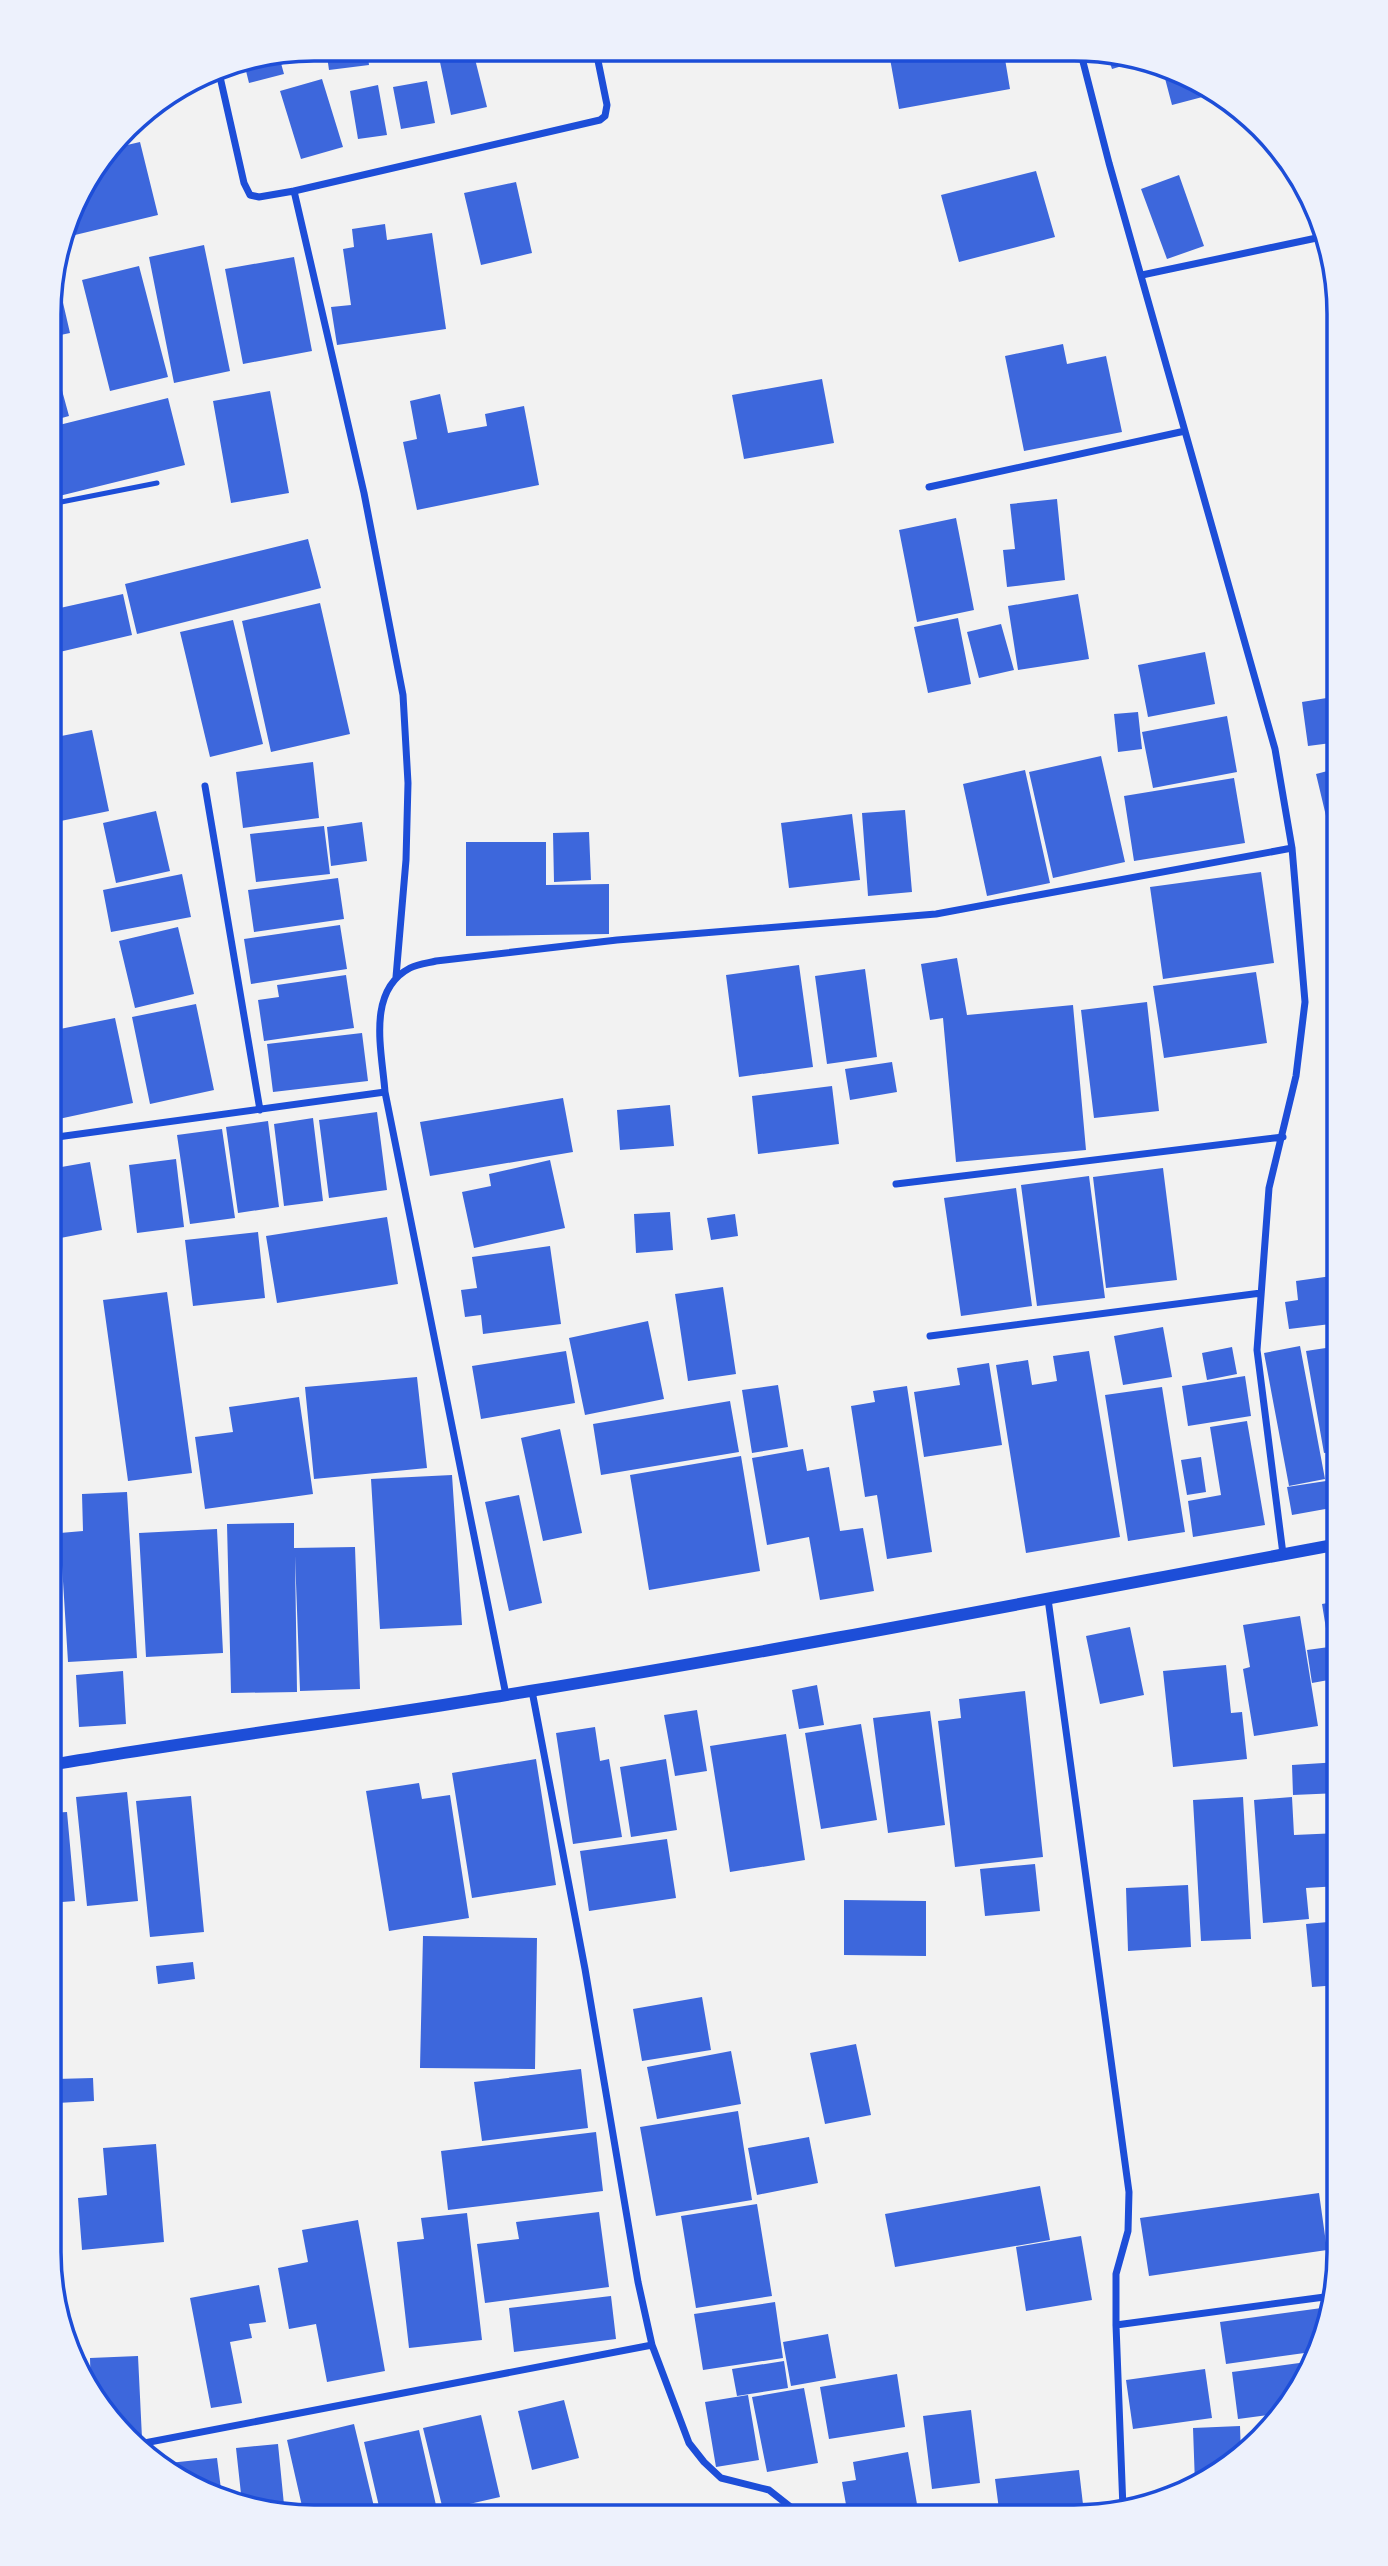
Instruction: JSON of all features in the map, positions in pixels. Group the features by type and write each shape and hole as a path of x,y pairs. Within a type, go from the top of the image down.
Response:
{"street":[{"path":"221,80 244,183 250,195 259,197 600,120 605,116 607,105 599,61"},
{"path":"1083,62 1275,749 1292,848 1305,1002 1296,1076 1269,1188 1257,1350 1283,1554"},
{"path":"294,191 364,493 403,695 408,783 406,860 396,977"},
{"path":"1142,275 1315,238"},
{"path":"929,488 1185,431"},
{"path":"205,786 260,1110"},
{"path":"506,1695 384,1092 380,1014 387,988 396,977 412,966 450,959 617,940 936,914 1292,848"},
{"path":"61,1137 384,1092"},
{"path":"896,1184 1283,1137"},
{"path":"930,1336 1261,1293"},
{"path":"61,1763 366,1719 531,1691 1327,1546"},
{"path":"1048,1599 1129,2192 1128,2231 1116,2274 1123,2500"},
{"path":"531,1691 585,1969 638,2282 652,2345 689,2443 704,2462 721,2478 769,2490 788,2505"},
{"path":"1116,2325 1323,2297"},
{"path":"148,2442 652,2345"}],"lane":[{"path":"61,502 157,483"}],"building":[{"path":"328,61 368,61 369,65 329,70"},
{"path":"476,61 487,107 451,115 440,62"},
{"path":"890,61 1005,61 1010,89 899,109"},
{"path":"281,63 284,74 249,83 246,71"},
{"path":"1110,64 1122,66 1112,69"},
{"path":"322,79 343,147 301,159 280,91"},
{"path":"1165,79 1203,97 1172,105"},
{"path":"427,81 435,123 401,129 393,87"},
{"path":"378,85 387,135 358,139 350,91"},
{"path":"140,142 158,215 75,235 87,202 126,145"},
{"path":"1036,171 1055,237 959,262 941,195"},
{"path":"1179,175 1204,246 1167,259 1141,189"},
{"path":"516,182 532,253 481,265 464,193"},
{"path":"385,224 387,240 432,233 446,329 337,345 331,307 351,305 343,249 354,247 352,229"},
{"path":"204,245 230,371 174,383 149,257"},
{"path":"294,257 312,351 243,364 225,269"},
{"path":"139,266 168,377 110,391 82,280"},
{"path":"62,298 70,333 61,335"},
{"path":"1063,344 1067,364 1106,356 1122,432 1024,451 1005,356"},
{"path":"822,379 834,443 744,459 732,395"},
{"path":"61,387 69,416 61,418"},
{"path":"270,391 289,493 231,503 213,401"},
{"path":"440,394 448,433 487,426 485,414 524,406 539,485 417,510 403,442 417,439 410,401"},
{"path":"168,398 185,465 61,496 61,425"},
{"path":"1057,499 1065,580 1007,587 1003,550 1015,549 1010,504"},
{"path":"956,518 974,610 917,622 899,530"},
{"path":"308,539 321,588 137,634 125,584"},
{"path":"123,594 132,635 61,652 61,608"},
{"path":"1078,594 1089,659 1018,670 1008,606"},
{"path":"320,603 350,734 271,752 242,621"},
{"path":"958,618 971,684 928,693 914,627"},
{"path":"233,620 263,744 210,757 180,632"},
{"path":"1001,624 1014,670 979,678 967,632"},
{"path":"1205,652 1215,704 1148,717 1138,665"},
{"path":"1327,698 1327,744 1308,746 1302,702"},
{"path":"1138,712 1142,749 1118,752 1114,714"},
{"path":"1227,716 1237,772 1153,788 1142,732"},
{"path":"92,730 109,811 61,821 61,736"},
{"path":"1101,756 1125,862 1053,878 1029,772"},
{"path":"313,762 319,818 243,828 236,772"},
{"path":"1025,770 1050,883 987,896 963,784"},
{"path":"1327,771 1327,816 1326,816 1316,774"},
{"path":"1234,778 1245,843 1134,861 1124,796"},
{"path":"905,810 912,892 868,896 862,813"},
{"path":"156,811 170,871 116,883 103,823"},
{"path":"852,814 860,880 789,888 781,823"},
{"path":"362,822 367,861 331,866 327,827"},
{"path":"324,826 330,874 256,882 250,834"},
{"path":"589,832 591,880 554,882 553,833"},
{"path":"466,842 546,842 546,885 609,884 609,934 466,936"},
{"path":"1261,872 1274,963 1163,979 1150,887"},
{"path":"182,874 191,917 111,932 103,890"},
{"path":"338,878 344,919 254,932 248,890"},
{"path":"340,925 347,969 251,984 244,939"},
{"path":"178,927 194,994 135,1008 119,941"},
{"path":"957,958 967,1015 1073,1005 1086,1150 956,1162 943,1018 930,1020 921,964"},
{"path":"799,965 813,1067 739,1077 726,975"},
{"path":"865,969 877,1057 827,1064 815,976"},
{"path":"1256,972 1267,1043 1164,1058 1153,986"},
{"path":"346,975 354,1028 264,1041 258,1000 279,997 277,985"},
{"path":"1147,1002 1159,1111 1094,1118 1081,1010"},
{"path":"196,1004 214,1090 150,1104 132,1017"},
{"path":"115,1018 133,1103 61,1118 61,1029"},
{"path":"362,1033 368,1081 273,1092 267,1044"},
{"path":"892,1062 897,1092 850,1100 845,1069"},
{"path":"832,1086 839,1144 758,1154 752,1096"},
{"path":"563,1098 573,1152 430,1176 420,1122"},
{"path":"670,1105 674,1146 620,1150 617,1110"},
{"path":"377,1112 387,1190 329,1198 319,1120"},
{"path":"313,1118 323,1201 284,1206 274,1124"},
{"path":"268,1121 279,1207 238,1213 226,1127"},
{"path":"222,1129 235,1218 190,1224 177,1135"},
{"path":"176,1159 184,1227 137,1233 129,1165"},
{"path":"550,1160 565,1228 474,1248 462,1192 491,1186 489,1174"},
{"path":"90,1162 102,1230 61,1238 61,1167"},
{"path":"1163,1168 1177,1280 1106,1288 1093,1177"},
{"path":"1089,1176 1105,1298 1037,1306 1021,1185"},
{"path":"1016,1188 1032,1306 961,1316 944,1198"},
{"path":"670,1212 673,1250 636,1253 634,1214"},
{"path":"735,1214 738,1236 711,1240 707,1218"},
{"path":"387,1217 398,1284 277,1303 266,1236"},
{"path":"258,1232 265,1298 193,1306 185,1240"},
{"path":"550,1246 561,1324 483,1334 481,1315 465,1317 461,1290 477,1288 472,1257"},
{"path":"1327,1277 1327,1324 1289,1329 1285,1302 1298,1300 1296,1281"},
{"path":"723,1287 736,1374 688,1381 675,1294"},
{"path":"167,1292 192,1473 128,1481 103,1300"},
{"path":"648,1321 664,1399 585,1415 569,1338"},
{"path":"1163,1327 1172,1377 1123,1385 1114,1336"},
{"path":"1300,1346 1325,1479 1289,1486 1264,1353"},
{"path":"1232,1347 1237,1374 1207,1380 1202,1353"},
{"path":"1327,1348 1327,1453 1324,1453 1306,1351"},
{"path":"566,1351 575,1403 481,1419 472,1366"},
{"path":"1089,1351 1120,1537 1026,1553 996,1365 1028,1360 1032,1385 1057,1381 1053,1356"},
{"path":"989,1363 1002,1445 924,1457 914,1392 960,1385 957,1368"},
{"path":"1245,1376 1251,1416 1188,1426 1182,1386"},
{"path":"417,1377 427,1468 314,1479 305,1387"},
{"path":"778,1385 788,1447 752,1453 742,1390"},
{"path":"907,1386 932,1552 887,1559 877,1495 865,1497 851,1406 875,1402 873,1391"},
{"path":"1162,1387 1185,1532 1128,1541 1105,1395"},
{"path":"299,1397 313,1494 205,1509 195,1437 233,1432 229,1407"},
{"path":"730,1401 739,1452 601,1475 593,1424"},
{"path":"1247,1421 1265,1525 1193,1537 1188,1501 1221,1495 1210,1427"},
{"path":"560,1429 582,1533 543,1541 521,1438"},
{"path":"803,1449 807,1471 829,1467 840,1531 863,1528 874,1591 820,1600 809,1537 767,1545 752,1458"},
{"path":"741,1456 760,1571 649,1590 630,1475"},
{"path":"1201,1457 1206,1492 1187,1495 1181,1460"},
{"path":"452,1475 462,1625 380,1629 371,1479"},
{"path":"1326,1481 1327,1509 1292,1515 1287,1487"},
{"path":"127,1492 137,1658 68,1662 61,1533 83,1531 82,1494"},
{"path":"519,1495 542,1603 509,1611 485,1502"},
{"path":"294,1523 294,1548 355,1547 360,1689 300,1691 295,1556 297,1692 231,1693 227,1524"},
{"path":"217,1529 223,1653 146,1657 139,1533"},
{"path":"1327,1603 1327,1635 1322,1604"},
{"path":"1300,1616 1318,1726 1254,1736 1243,1669 1250,1667 1243,1625"},
{"path":"1130,1627 1144,1695 1100,1704 1086,1636"},
{"path":"1327,1647 1327,1680 1312,1683 1307,1650"},
{"path":"1226,1665 1231,1713 1242,1712 1247,1759 1173,1767 1163,1671"},
{"path":"123,1671 126,1724 79,1727 76,1675"},
{"path":"817,1685 824,1725 799,1729 792,1690"},
{"path":"1025,1691 1043,1857 955,1867 938,1721 961,1718 959,1699"},
{"path":"697,1710 707,1771 675,1776 664,1715"},
{"path":"930,1711 945,1825 888,1833 873,1718"},
{"path":"861,1724 877,1820 821,1829 805,1733"},
{"path":"595,1727 600,1761 609,1759 622,1837 573,1844 556,1733"},
{"path":"786,1734 805,1860 730,1872 710,1746"},
{"path":"536,1759 556,1885 472,1898 452,1773"},
{"path":"666,1759 677,1830 631,1837 620,1767"},
{"path":"1327,1763 1327,1794 1293,1795 1292,1765"},
{"path":"419,1783 422,1799 450,1795 469,1918 389,1931 366,1791"},
{"path":"127,1792 138,1901 87,1906 76,1797"},
{"path":"191,1796 204,1932 150,1937 136,1801"},
{"path":"1243,1797 1251,1939 1201,1941 1193,1800"},
{"path":"1292,1797 1294,1835 1327,1834 1327,1887 1306,1888 1309,1919 1263,1923 1254,1800"},
{"path":"61,1812 67,1812 75,1901 61,1902"},
{"path":"667,1839 676,1898 589,1911 580,1851"},
{"path":"1035,1864 1040,1911 985,1916 980,1869"},
{"path":"1188,1885 1191,1947 1128,1951 1126,1888"},
{"path":"844,1900 926,1901 926,1956 844,1955"},
{"path":"1327,1922 1327,1986 1312,1987 1306,1924"},
{"path":"423,1936 537,1938 535,2069 420,2068"},
{"path":"193,1962 195,1979 158,1984 156,1966"},
{"path":"702,1997 711,2050 642,2061 633,2009"},
{"path":"856,2044 871,2115 825,2124 810,2053"},
{"path":"731,2051 741,2104 657,2119 647,2067"},
{"path":"581,2069 588,2128 482,2141 474,2082"},
{"path":"93,2078 94,2101 61,2103 61,2079"},
{"path":"738,2111 752,2200 656,2216 640,2127"},
{"path":"596,2132 603,2191 448,2210 441,2151"},
{"path":"809,2137 818,2183 757,2195 748,2148"},
{"path":"156,2144 164,2242 82,2250 78,2198 107,2195 103,2148"},
{"path":"1040,2186 1050,2240 895,2267 885,2214"},
{"path":"1319,2193 1327,2250 1149,2276 1140,2218"},
{"path":"757,2204 772,2296 696,2308 681,2216"},
{"path":"599,2212 609,2287 485,2303 477,2244 519,2239 516,2222"},
{"path":"467,2213 482,2340 409,2348 397,2242 424,2239 421,2218"},
{"path":"358,2220 385,2371 327,2382 316,2324 289,2329 278,2268 308,2262 302,2230"},
{"path":"1081,2236 1092,2300 1026,2311 1016,2247"},
{"path":"259,2285 266,2322 249,2324 252,2338 230,2342 242,2403 211,2408 190,2298"},
{"path":"611,2296 616,2339 514,2352 509,2308"},
{"path":"775,2302 783,2358 703,2370 694,2314"},
{"path":"1320,2308 1305,2353 1226,2364 1220,2322"},
{"path":"828,2334 836,2378 791,2386 783,2342"},
{"path":"138,2356 142,2437 104,2392 90,2370 90,2358"},
{"path":"784,2361 788,2388 737,2396 732,2369"},
{"path":"1302,2363 1267,2415 1238,2419 1232,2372"},
{"path":"1205,2369 1212,2418 1133,2429 1126,2380"},
{"path":"897,2374 905,2427 829,2439 820,2387"},
{"path":"804,2388 818,2463 767,2472 752,2397"},
{"path":"748,2395 759,2460 716,2467 705,2402"},
{"path":"564,2400 579,2458 532,2470 518,2411"},
{"path":"971,2410 980,2483 932,2489 923,2416"},
{"path":"481,2415 500,2497 465,2505 442,2505 423,2428"},
{"path":"354,2424 374,2505 302,2504 287,2440"},
{"path":"1240,2426 1241,2442 1195,2474 1193,2428"},
{"path":"419,2430 436,2505 379,2505 364,2442"},
{"path":"278,2444 284,2503 241,2493 236,2448"},
{"path":"908,2452 917,2505 846,2505 842,2482 856,2480 853,2462"},
{"path":"217,2458 221,2486 202,2479 175,2462"},
{"path":"1079,2470 1083,2504 998,2505 995,2479"}]}
